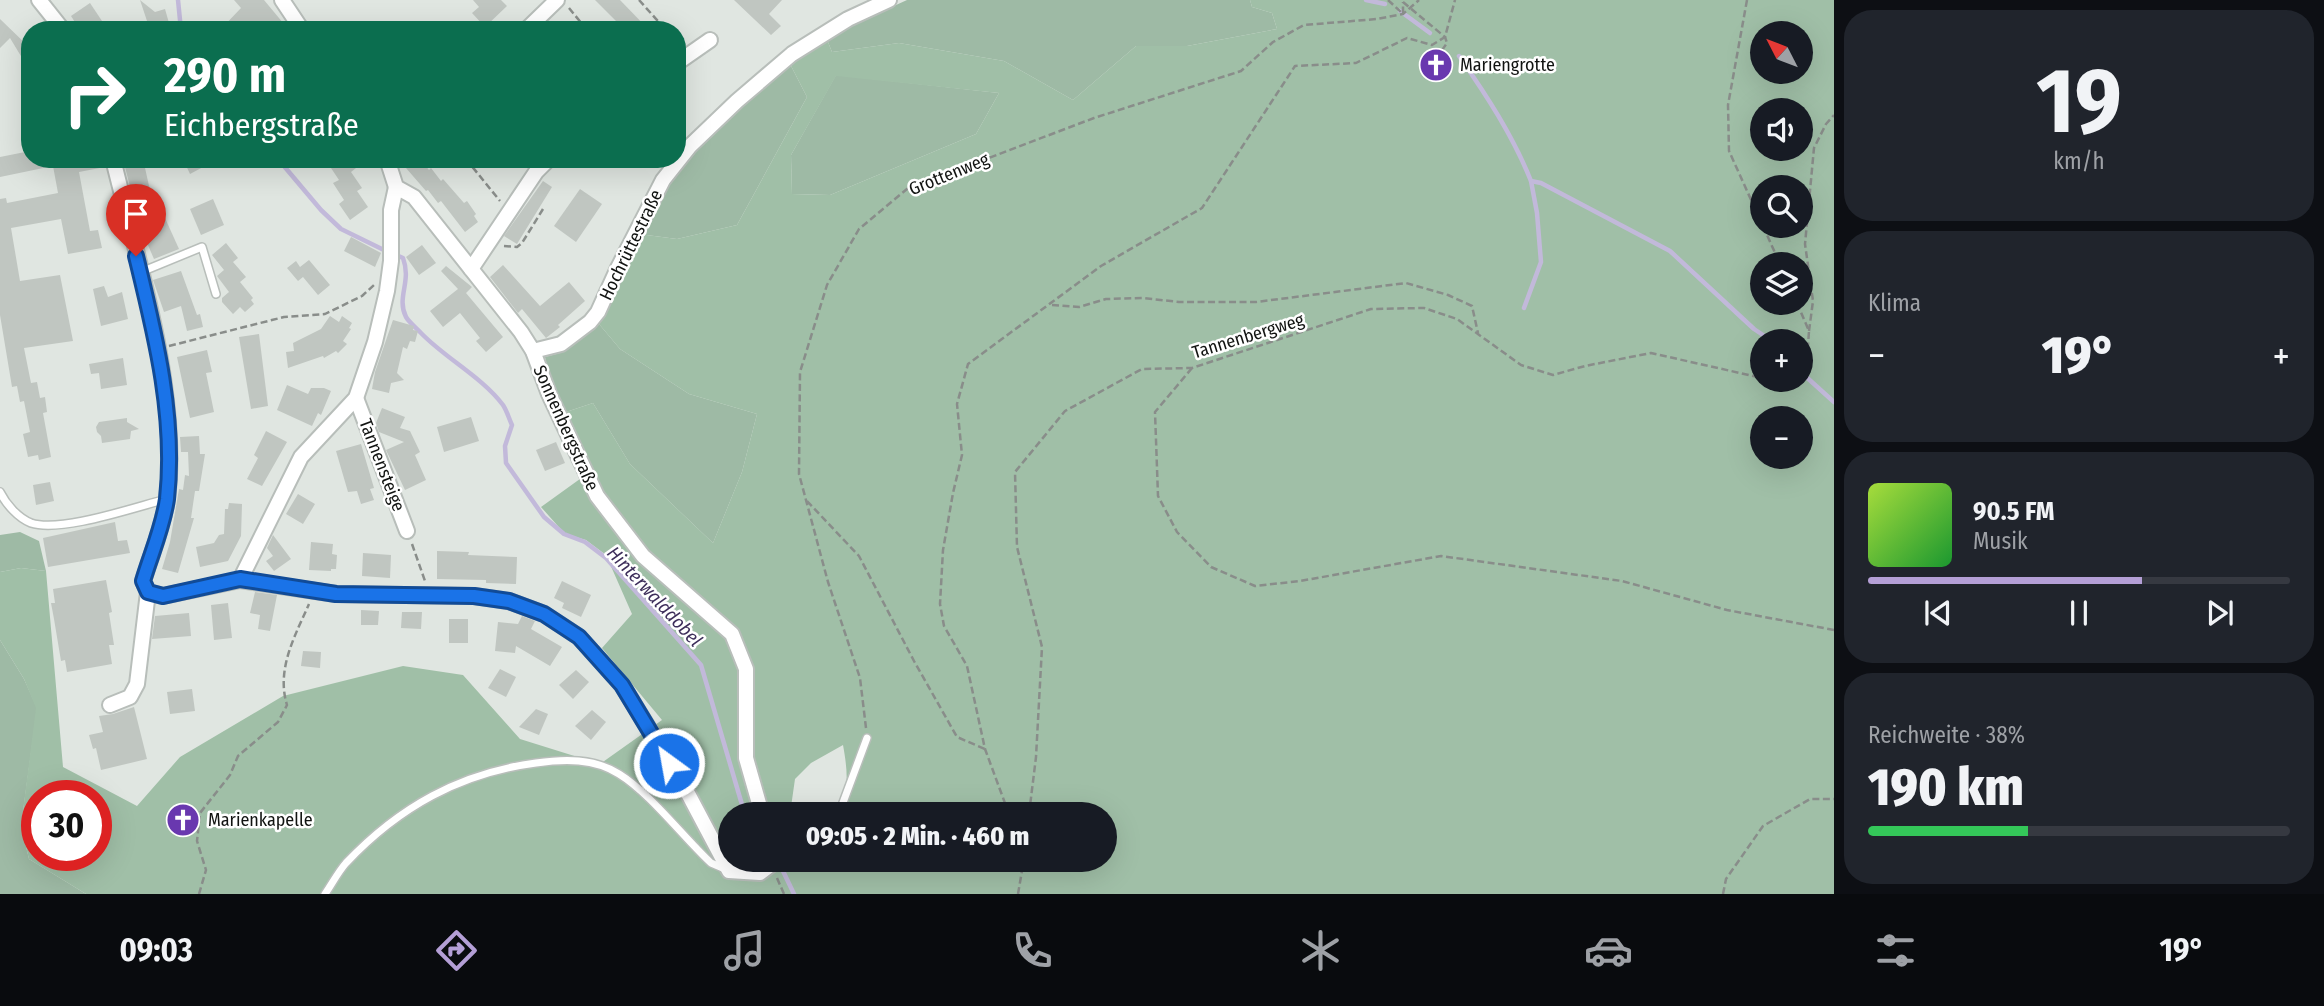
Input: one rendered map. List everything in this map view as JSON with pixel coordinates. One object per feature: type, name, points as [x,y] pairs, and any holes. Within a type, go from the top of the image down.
[{"type":"street","points":[[38,0],[56,21]]},
{"type":"street","points":[[282,0],[296,21]]},
{"type":"street","points":[[535,21],[557,0]]},
{"type":"street","name":"Hochrüttestraße","points":[[686,151],[792,54],[848,19],[889,0]]},
{"type":"street","points":[[686,57],[710,40]]},
{"type":"street","points":[[110,705],[130,697],[137,684],[148,592],[143,581],[167,499],[168,431],[157,349],[115,168]]},
{"type":"street","points":[[240,579],[302,457],[356,398],[375,342],[389,279],[391,210],[396,187],[390,168]]},
{"type":"street","points":[[471,269],[540,168]]},
{"type":"street","name":"Hochrüttestraße","points":[[533,351],[561,344],[590,323],[598,312],[663,180],[673,168]]},
{"type":"street","name":"Sonnenbergstraße","points":[[396,187],[414,197],[521,332],[533,351],[548,394],[597,496],[643,556],[732,634],[746,669],[746,758],[759,802]]},
{"type":"street","name":"Tannensteige","points":[[356,398],[407,531]]},
{"type":"street","points":[[148,592],[163,596],[240,579],[315,592],[430,597],[474,596],[509,601],[544,614],[579,637],[622,685],[684,786],[718,850]]},
{"type":"lane","points":[[140,272],[202,247],[216,294]]},
{"type":"lane","points":[[0,492],[13,511],[31,523],[54,525],[167,499]]},
{"type":"lane","points":[[843,802],[867,738]]},
{"type":"lane","points":[[325,894],[345,865],[398,815],[432,795],[467,779],[506,767],[560,760],[590,762],[619,773],[711,863],[718,866]]},
{"type":"path","points":[[562,0],[580,21]]},
{"type":"path","points":[[639,0],[658,21]]},
{"type":"path","points":[[1388,0],[1403,14]]},
{"type":"path","points":[[1403,14],[1419,0]]},
{"type":"path","points":[[1005,802],[985,749],[967,666],[944,626],[940,604],[943,550],[962,455],[957,404],[968,364],[1101,266],[1202,208],[1295,66],[1356,62],[1407,38],[1432,45],[1445,37],[1455,0]]},
{"type":"path","points":[[1747,0],[1728,105],[1729,151],[1750,197]]},
{"type":"path","points":[[1403,14],[1404,2],[1445,37],[1447,43],[1438,56]]},
{"type":"path","name":"Grottenweg","points":[[867,738],[860,678],[828,582],[799,474],[800,372],[827,285],[859,229],[906,189],[1094,118],[1241,71],[1273,42],[1304,25],[1403,14]]},
{"type":"path","points":[[1809,329],[1813,301],[1805,244],[1814,148],[1826,124],[1834,115]]},
{"type":"path","points":[[473,168],[509,212]]},
{"type":"path","points":[[513,247],[522,243],[543,209]]},
{"type":"path","points":[[157,349],[284,317],[325,314],[362,296],[383,277],[389,279]]},
{"type":"path","points":[[1050,305],[1079,307],[1106,299],[1142,298],[1179,302],[1256,302],[1406,283],[1448,295],[1472,306],[1478,333]]},
{"type":"path","name":"Tannenbergweg","points":[[1030,802],[1036,757],[1042,647],[1017,547],[1015,472],[1065,411],[1142,369],[1192,368],[1371,309],[1424,308],[1457,319],[1521,365],[1553,376],[1585,366],[1651,353],[1750,374]]},
{"type":"path","points":[[1192,368],[1155,412],[1158,496],[1177,532],[1211,567],[1255,586],[1300,582],[1441,556],[1622,581],[1727,610],[1834,629]]},
{"type":"path","points":[[806,500],[859,556],[957,737],[985,749]]},
{"type":"path","points":[[407,531],[429,592]]},
{"type":"path","points":[[199,894],[206,870],[197,841],[200,813],[230,775],[238,756],[278,722],[287,705],[284,695],[284,665],[315,592]]},
{"type":"path","points":[[1723,894],[1726,878],[1763,826],[1810,799],[1834,799]]},
{"type":"path","points":[[776,872],[784,894]]},
{"type":"path","points":[[1018,894],[1023,872]]},
{"type":"green space","points":[[907,0],[1250,0],[1252,7],[1272,13],[1277,29],[1187,46],[1136,46],[1073,100],[1004,61],[899,43],[832,52],[826,37]]},
{"type":"green space","points":[[1250,0],[1834,0],[1834,894],[86,894],[49,871],[112,871],[112,793],[137,806],[180,757],[283,696],[403,666],[463,675],[520,739],[600,764],[662,720],[602,648],[632,614],[606,555],[586,540],[565,534],[541,507],[591,471],[563,413],[593,403],[630,464],[713,543],[742,472],[757,414],[689,394],[620,349],[599,324],[639,234],[677,239],[737,225],[807,97],[789,62],[826,37],[832,52],[899,43],[1004,61],[1073,100],[1136,46],[1187,46],[1277,29],[1272,13],[1252,7]],"holes":[[[836,76],[999,93],[976,134],[830,195],[792,194],[791,155]]]},
{"type":"green space","points":[[789,62],[807,97],[737,225],[677,239],[639,234],[666,186],[679,168],[686,168],[689,155]]},
{"type":"green space","points":[[836,75],[999,93],[976,134],[830,195],[792,194],[791,155]]},
{"type":"green space","points":[[599,324],[620,349],[689,394],[757,414],[742,472],[713,543],[630,464],[593,403],[563,413],[552,391],[545,357],[560,353]]},
{"type":"green space","points":[[20,532],[39,541],[46,571],[21,568],[0,572],[0,535]]},
{"type":"green space","points":[[21,568],[46,571],[63,767],[88,780],[27,780],[36,708],[24,679],[0,640],[0,572]]},
{"type":"green space","points":[[0,640],[24,679],[37,708],[27,780],[21,780],[21,871],[49,871],[86,894],[0,894]]},
{"type":"building","points":[[140,0],[155,12],[165,9],[168,21],[147,21]]},
{"type":"building","points":[[234,0],[264,0],[282,21],[229,21],[241,8]]},
{"type":"building","points":[[473,0],[501,0],[507,6],[491,21],[479,21],[472,13],[479,7]]},
{"type":"building","points":[[595,0],[620,0],[640,21],[616,21]]},
{"type":"building","points":[[734,0],[782,0],[769,14],[781,26],[771,35]]},
{"type":"building","points":[[90,3],[102,21],[74,21],[71,16]]},
{"type":"building","points":[[0,19],[21,39],[21,56],[10,38],[0,48]]},
{"type":"building","points":[[21,153],[21,168],[43,168],[0,177],[0,157]]},
{"type":"building","points":[[53,168],[100,168],[79,172],[90,231],[98,230],[102,248],[68,254],[61,219],[11,228],[20,281],[60,275],[73,341],[24,348],[31,383],[37,382],[40,398],[45,397],[47,412],[43,413],[51,457],[39,460],[38,455],[28,457],[23,434],[30,432],[24,401],[20,402],[17,386],[12,387],[0,315],[0,199],[6,198],[7,203],[58,193]]},
{"type":"building","points":[[125,168],[145,168],[154,208],[136,211]]},
{"type":"building","points":[[187,168],[201,168],[190,174]]},
{"type":"building","points":[[331,168],[356,168],[351,172],[362,188],[357,191],[368,207],[350,220],[339,204],[344,200],[333,183],[339,180]]},
{"type":"building","points":[[406,168],[431,168],[464,203],[467,201],[478,222],[465,232],[441,201],[438,203],[428,190],[426,191]]},
{"type":"building","points":[[543,181],[552,187],[517,244],[504,236]]},
{"type":"building","points":[[580,189],[602,204],[576,242],[554,226]]},
{"type":"building","points":[[213,199],[224,225],[201,235],[190,209]]},
{"type":"building","points":[[165,218],[179,249],[154,259],[141,229]]},
{"type":"building","points":[[351,237],[381,253],[375,267],[344,251]]},
{"type":"building","points":[[226,243],[238,258],[233,262],[246,277],[240,282],[253,298],[251,300],[254,304],[245,312],[240,307],[233,314],[222,302],[222,298],[229,292],[217,276],[224,270],[212,255]]},
{"type":"building","points":[[422,245],[436,263],[419,275],[406,257]]},
{"type":"building","points":[[309,260],[330,285],[318,295],[303,277],[298,281],[287,268],[296,261],[300,267]]},
{"type":"building","points":[[503,265],[540,306],[569,282],[585,301],[546,338],[522,309],[518,313],[490,277]]},
{"type":"building","points":[[446,266],[472,287],[466,293],[503,337],[486,352],[476,341],[480,338],[460,313],[443,327],[430,311],[458,289],[441,271]]},
{"type":"building","points":[[181,271],[203,327],[187,331],[181,306],[164,312],[153,280]]},
{"type":"building","points":[[104,286],[108,297],[122,292],[128,319],[101,326],[93,289]]},
{"type":"building","points":[[330,316],[339,322],[342,316],[352,323],[343,341],[347,344],[338,353],[336,351],[324,358],[323,356],[288,368],[286,352],[294,351],[293,343],[321,329]]},
{"type":"building","points":[[393,320],[414,326],[413,330],[418,331],[415,342],[410,341],[407,349],[403,347],[397,373],[404,380],[391,383],[389,393],[372,389]]},
{"type":"building","points":[[259,334],[268,406],[251,409],[239,337]]},
{"type":"building","points":[[207,350],[212,372],[206,373],[214,412],[190,418],[177,357]]},
{"type":"building","points":[[123,358],[127,385],[101,389],[99,373],[91,374],[89,364]]},
{"type":"building","points":[[287,385],[308,394],[311,388],[331,391],[321,415],[318,413],[312,426],[277,410]]},
{"type":"building","points":[[382,408],[405,417],[400,428],[410,431],[420,452],[415,455],[426,480],[405,490],[386,450],[404,442],[379,432],[376,423]]},
{"type":"building","points":[[471,417],[479,441],[444,452],[437,427]]},
{"type":"building","points":[[127,418],[127,422],[139,429],[131,431],[130,439],[102,443],[96,427],[99,422]]},
{"type":"building","points":[[266,431],[287,442],[262,486],[247,479],[258,458],[254,455]]},
{"type":"building","points":[[199,436],[200,454],[205,454],[199,491],[195,491],[191,518],[194,518],[178,573],[162,569],[170,542],[179,489],[183,490],[185,475],[189,476],[188,452],[181,452],[180,437]]},
{"type":"building","points":[[556,442],[565,463],[545,471],[536,450]]},
{"type":"building","points":[[361,444],[374,488],[370,489],[374,500],[361,504],[357,491],[348,492],[336,451]]},
{"type":"building","points":[[50,482],[54,501],[36,505],[33,485]]},
{"type":"building","points":[[298,494],[315,504],[303,524],[286,514]]},
{"type":"building","points":[[229,503],[242,504],[241,536],[228,561],[200,567],[196,547],[214,543],[219,535],[224,534],[225,509],[228,509]]},
{"type":"building","points":[[115,522],[118,541],[127,540],[130,553],[48,567],[43,538]]},
{"type":"building","points":[[273,535],[291,559],[274,571],[266,561],[273,556],[267,548]]},
{"type":"building","points":[[311,542],[333,544],[332,554],[337,555],[336,569],[309,570]]},
{"type":"building","points":[[437,551],[517,557],[516,584],[437,579]]},
{"type":"building","points":[[363,553],[391,555],[390,578],[362,576]]},
{"type":"building","points":[[106,580],[112,612],[109,613],[114,645],[109,645],[112,664],[67,672],[65,660],[61,661],[51,603],[55,603],[53,589]]},
{"type":"building","points":[[562,581],[591,595],[581,617],[562,608],[564,603],[554,598]]},
{"type":"building","points":[[255,592],[277,595],[270,631],[258,629],[260,615],[250,613]]},
{"type":"building","points":[[228,603],[232,638],[214,640],[211,605]]},
{"type":"building","points":[[361,610],[379,611],[378,625],[361,625]]},
{"type":"building","points":[[402,612],[422,612],[421,629],[401,628]]},
{"type":"building","points":[[189,613],[191,636],[152,639],[155,616]]},
{"type":"building","points":[[522,616],[535,621],[531,629],[562,647],[550,666],[516,646],[515,653],[495,651],[498,622],[518,624]]},
{"type":"building","points":[[449,619],[468,619],[468,643],[449,643]]},
{"type":"building","points":[[303,651],[321,652],[320,668],[301,666]]},
{"type":"building","points":[[500,669],[516,677],[506,697],[488,688]]},
{"type":"building","points":[[576,670],[589,682],[573,699],[559,685]]},
{"type":"building","points":[[192,689],[195,711],[170,714],[167,692]]},
{"type":"building","points":[[134,707],[147,759],[101,770],[96,748],[93,749],[89,735],[103,732],[99,716]]},
{"type":"building","points":[[536,709],[548,714],[539,735],[519,727]]},
{"type":"building","points":[[592,710],[606,722],[591,740],[575,726]]},
{"type":"waterway","name":"Hinterwalddobel","points":[[178,0],[180,21]]},
{"type":"waterway","points":[[1366,0],[1385,4]]},
{"type":"waterway","points":[[1400,11],[1430,33]]},
{"type":"waterway","points":[[1459,56],[1499,117],[1531,181],[1541,183],[1670,251],[1754,329]]},
{"type":"waterway","name":"Hinterwalddobel","points":[[286,168],[341,229],[386,251]]},
{"type":"waterway","points":[[1524,308],[1541,262],[1531,181]]},
{"type":"waterway","name":"Hinterwalddobel","points":[[394,254],[403,258],[405,267],[403,310],[406,317],[431,342],[485,385],[503,405],[512,425],[505,446],[506,463],[544,517],[564,534],[585,542],[606,558],[701,665],[741,802]]},
{"type":"waterway","points":[[1813,383],[1834,402]]},
{"type":"waterway","name":"Hinterwalddobel","points":[[783,872],[794,894]]},
{"type":"place","name":"Mariengrotte","points":[[1436,65]]},
{"type":"place","name":"Marienkapelle","points":[[183,820]]},
{"type":"route","points":[[136,256],[164,389],[168,431],[167,499],[143,581],[148,592],[163,596],[240,579],[336,594],[474,596],[509,601],[544,614],[579,637],[622,685],[669,763]]}]
